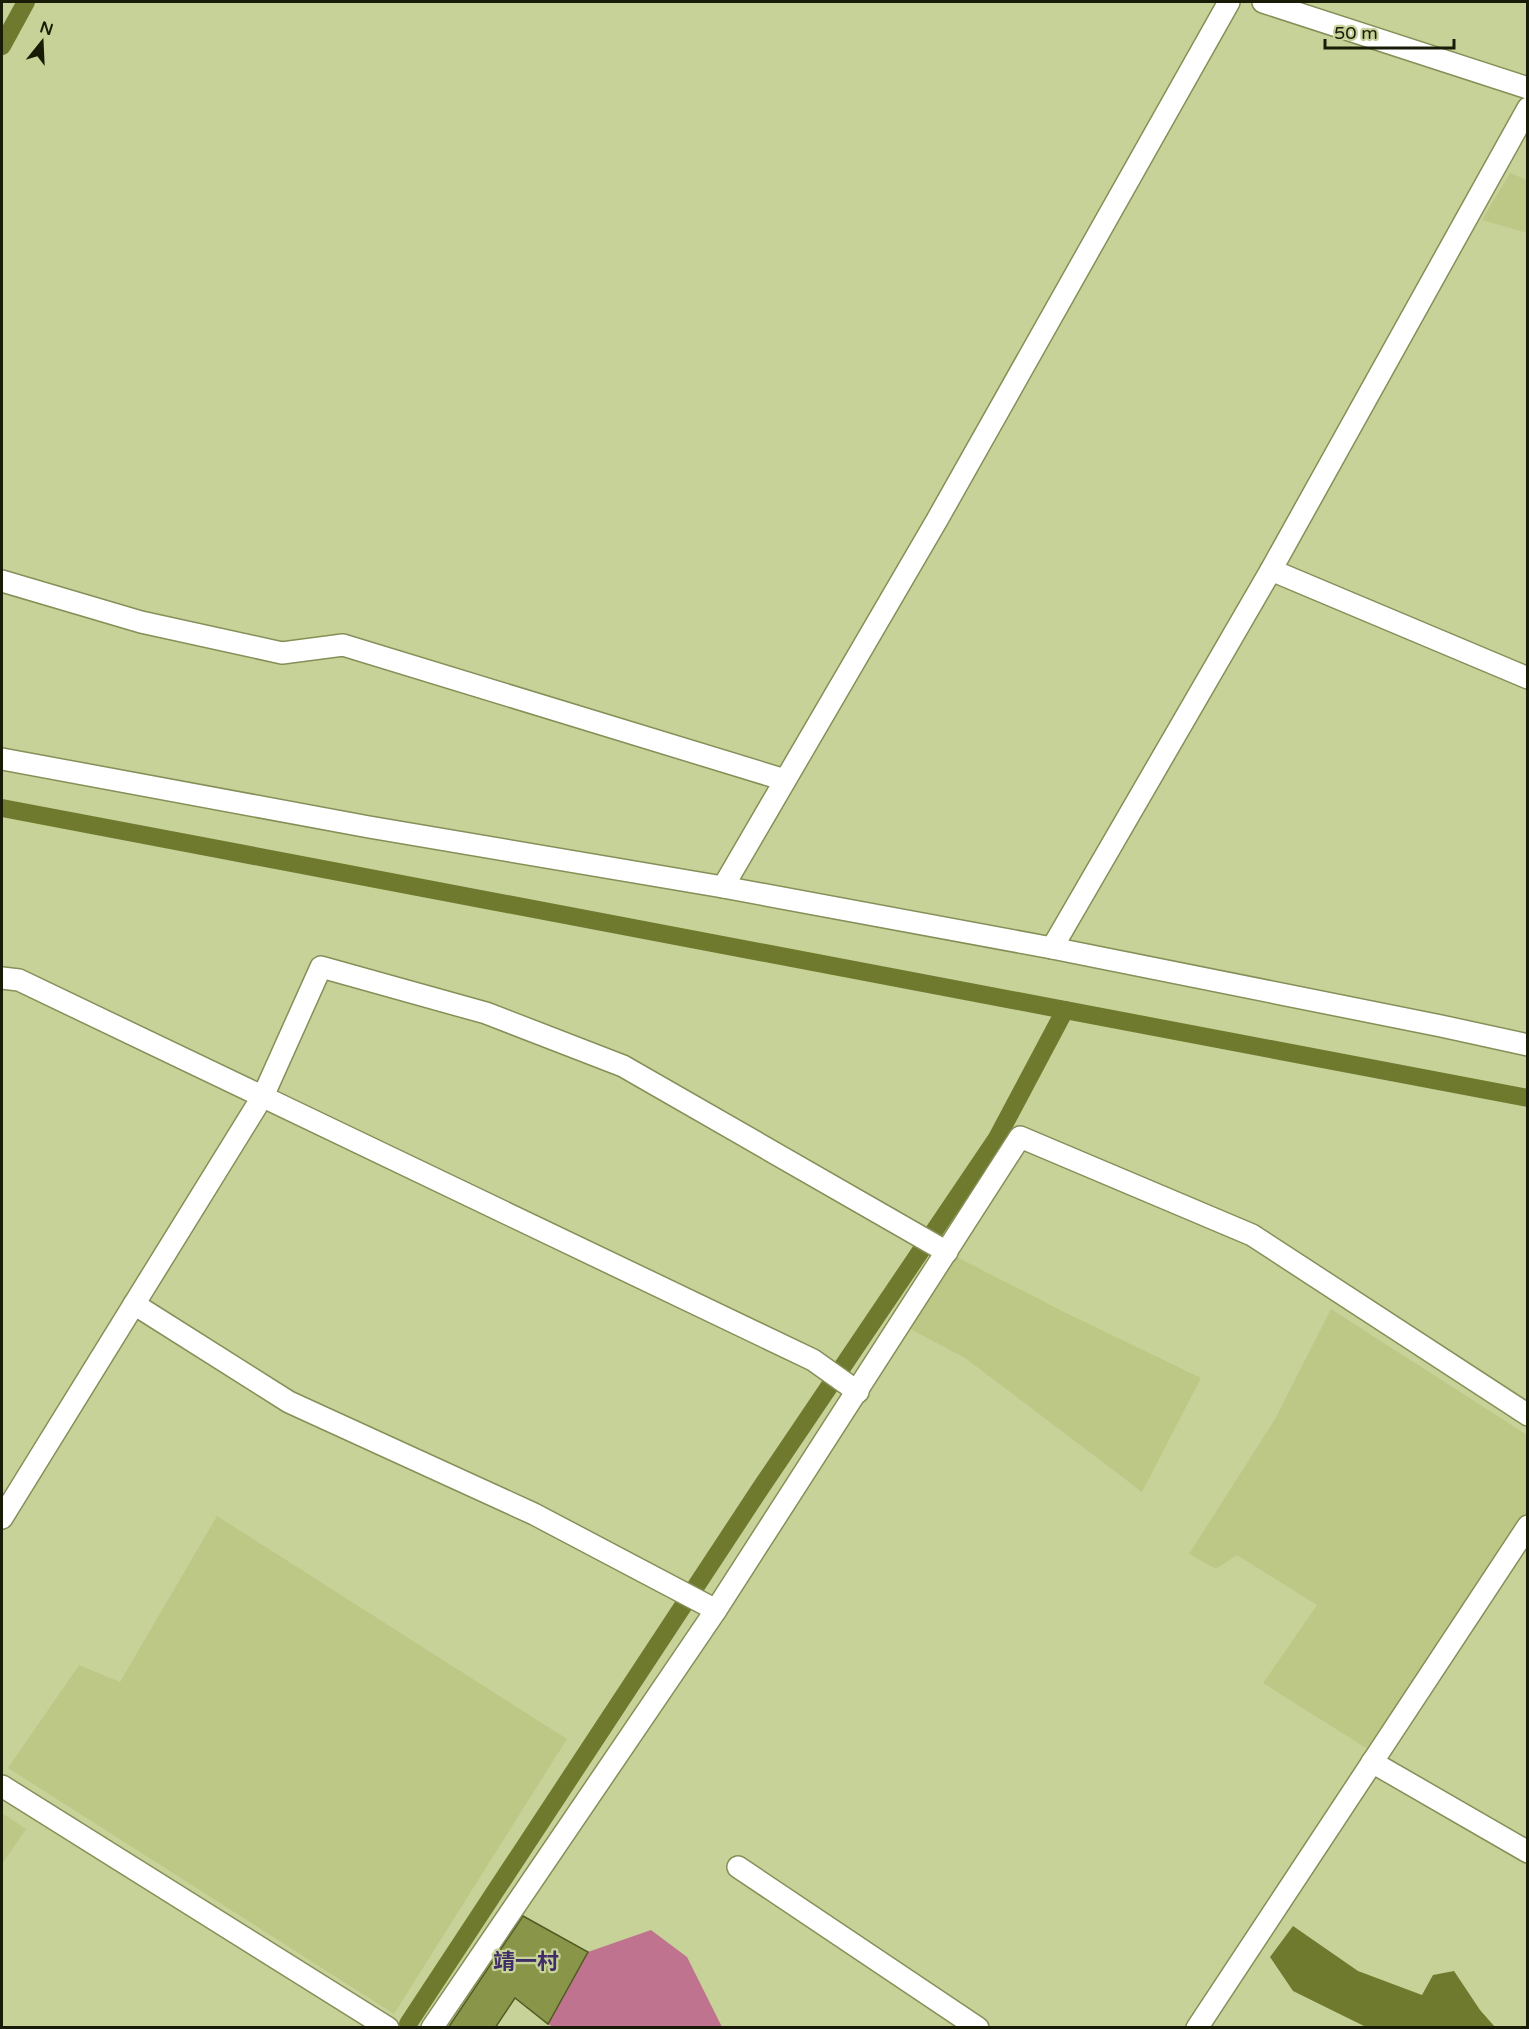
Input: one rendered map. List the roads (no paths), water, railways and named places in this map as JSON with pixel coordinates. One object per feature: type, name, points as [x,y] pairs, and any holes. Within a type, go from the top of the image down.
[{"type":"street","points":[[723,887],[937,520],[1229,2]]},
{"type":"street","points":[[1263,2],[1527,88]]},
{"type":"street","points":[[1052,948],[1271,570],[1527,108]]},
{"type":"street","points":[[1271,570],[1527,678]]},
{"type":"street","points":[[2,581],[141,622],[282,653],[343,645],[785,780]]},
{"type":"street","points":[[2,759],[1052,948],[1527,1045]]},
{"type":"street","points":[[2,1518],[261,1098],[321,967],[486,1013],[623,1066],[947,1252]]},
{"type":"street","points":[[2,978],[19,980],[261,1098],[813,1360],[858,1392]]},
{"type":"street","points":[[432,2028],[715,1610],[858,1392],[1020,1137],[1252,1234],[1527,1416]]},
{"type":"street","points":[[134,1304],[289,1402],[534,1514],[715,1610]]},
{"type":"street","points":[[1197,2028],[1527,1526]]},
{"type":"street","points":[[1372,1762],[1527,1852]]},
{"type":"street","points":[[2,1786],[388,2028]]},
{"type":"street","points":[[738,1867],[978,2028]]},
{"type":"waterway","points":[[2,46],[26,2]]},
{"type":"waterway","points":[[2,808],[1528,1098]]},
{"type":"waterway","points":[[408,2024],[760,1489],[997,1138],[1065,1010]]},
{"type":"district","name":"靖一村","points":[[526,1962]]}]
